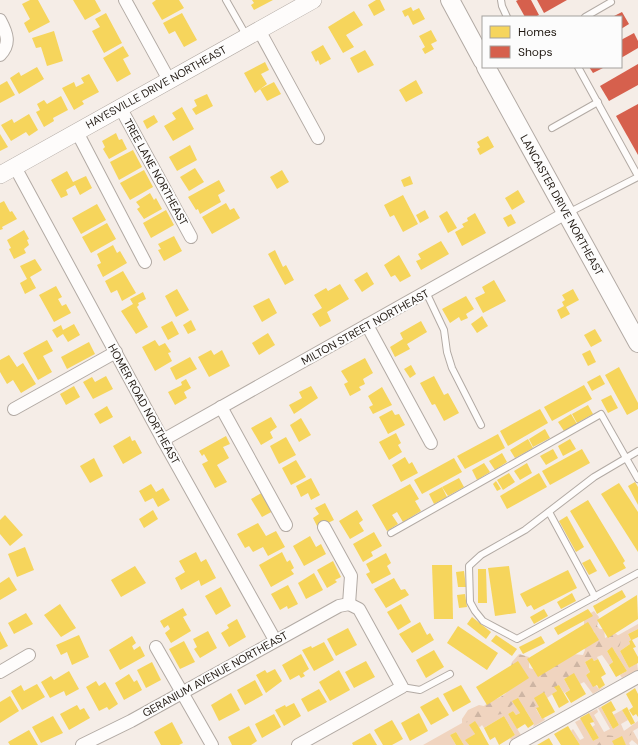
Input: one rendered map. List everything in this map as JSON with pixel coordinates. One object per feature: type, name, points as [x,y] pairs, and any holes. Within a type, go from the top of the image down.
[{"type":"main road","name":"LANCASTER DRIVE NORTHEAST","points":[[450,0],[482,54]]},
{"type":"main road","name":"LANCASTER DRIVE NORTHEAST","points":[[490,68],[566,213],[638,343]]},
{"type":"street","points":[[125,0],[169,80]]},
{"type":"street","name":"HAYESVILLE DRIVE NORTHEAST","points":[[7,171],[313,0]]},
{"type":"street","points":[[0,20],[8,42],[5,50],[0,55]]},
{"type":"street","points":[[253,33],[318,138]]},
{"type":"street","name":"TREE LANE NORTHEAST","points":[[120,107],[191,237]]},
{"type":"street","points":[[77,132],[145,262]]},
{"type":"street","name":"HOMER ROAD NORTHEAST","points":[[7,171],[116,352],[163,440],[275,640]]},
{"type":"street","name":"MILTON STREET NORTHEAST","points":[[163,440],[566,213]]},
{"type":"street","points":[[367,325],[431,443]]},
{"type":"street","points":[[14,409],[116,352]]},
{"type":"street","points":[[221,407],[286,525]]},
{"type":"street","points":[[298,745],[402,687],[359,609],[349,604],[351,576],[324,527]]},
{"type":"street","name":"GERANIUM AVENUE NORTHEAST","points":[[82,745],[131,721],[275,640],[339,606],[349,604]]},
{"type":"street","points":[[156,647],[212,745]]},
{"type":"street","points":[[0,672],[29,655]]},
{"type":"street","points":[[516,745],[638,677]]},
{"type":"lane","points":[[226,0],[253,33]]},
{"type":"lane","points":[[501,0],[502,6],[507,16]]},
{"type":"lane","points":[[587,16],[611,2]]},
{"type":"lane","points":[[566,213],[638,176],[579,68]]},
{"type":"lane","points":[[552,128],[598,102]]},
{"type":"lane","points":[[426,292],[444,330],[447,352],[452,368],[481,425]]},
{"type":"lane","points":[[391,533],[601,414],[638,479]]},
{"type":"lane","points":[[638,451],[594,477],[525,530],[481,555],[469,566],[470,602],[483,621],[517,640],[638,573]]},
{"type":"lane","points":[[549,512],[595,597]]},
{"type":"lane","points":[[402,687],[420,690],[450,674]]},
{"type":"green space","points":[[594,611],[599,617],[597,626],[600,629],[604,629],[605,638],[615,633],[621,638],[620,645],[616,650],[611,650],[609,648],[604,654],[599,654],[593,660],[583,658],[582,668],[575,676],[564,677],[558,674],[556,677],[561,682],[553,690],[550,687],[536,702],[538,704],[531,709],[521,709],[514,703],[502,714],[495,715],[494,719],[490,721],[486,720],[480,727],[475,724],[474,721],[462,723],[462,719],[468,710],[479,705],[484,706],[506,693],[512,662],[519,654],[529,657],[529,668],[535,670],[542,670],[552,667],[573,654],[583,655],[585,650],[583,645],[596,638],[594,631],[584,626],[584,617]]},
{"type":"green space","points":[[638,624],[638,629],[628,634],[631,640],[629,641],[630,644],[620,651],[629,668],[637,663],[638,670],[622,678],[620,675],[627,671],[612,647],[607,651],[613,662],[609,665],[602,655],[597,657],[598,659],[594,661],[592,658],[585,662],[590,672],[586,675],[599,689],[606,686],[593,694],[584,682],[580,684],[574,673],[564,679],[570,690],[564,693],[559,685],[554,687],[557,691],[547,698],[544,692],[539,707],[536,709],[542,719],[544,718],[545,720],[533,727],[534,724],[518,698],[513,701],[520,713],[516,715],[513,711],[508,714],[521,735],[511,740],[510,738],[515,735],[504,716],[484,728],[482,725],[479,727],[475,721],[470,725],[475,734],[466,740],[469,745],[464,745],[456,732],[450,735],[456,745],[423,745]]},
{"type":"green space","points":[[601,707],[613,729],[619,725],[613,715],[622,710],[628,720],[621,724],[624,731],[638,721],[638,728],[633,731],[638,740],[638,745],[632,740],[629,743],[630,745],[626,745],[621,736],[614,745],[580,745],[571,731],[573,729],[580,740],[584,738],[575,722],[581,719],[593,741],[599,738],[592,727],[595,725],[589,713],[597,709],[598,712],[594,715],[604,732],[610,729],[598,708]]},
{"type":"green space","points":[[632,727],[631,735],[614,740],[610,745],[597,745],[606,735],[614,736]]},
{"type":"building: Homes","points":[[30,0],[38,0],[50,22],[29,33],[24,23],[30,19],[22,4]]},
{"type":"building: Homes","points":[[73,0],[95,0],[101,11],[85,20]]},
{"type":"building: Homes","points":[[156,0],[179,0],[184,8],[162,20],[152,3]]},
{"type":"building: Homes","points":[[252,0],[273,0],[254,10],[251,5],[254,3]]},
{"type":"building: Homes","points":[[376,0],[380,0],[385,10],[374,16],[368,5]]},
{"type":"building: Homes","points":[[411,7],[413,11],[419,8],[425,19],[413,25],[408,15],[405,17],[402,11]]},
{"type":"building: Homes","points":[[354,11],[363,25],[346,35],[354,47],[343,53],[328,27]]},
{"type":"building: Homes","points":[[106,13],[122,43],[104,53],[92,31],[100,27],[95,19]]},
{"type":"building: Homes","points":[[182,13],[197,40],[184,47],[175,31],[169,34],[163,23]]},
{"type":"building: Homes","points":[[431,30],[437,41],[431,44],[434,49],[425,54],[422,49],[425,47],[419,36]]},
{"type":"building: Homes","points":[[54,31],[63,61],[47,66],[41,47],[36,48],[32,38]]},
{"type":"building: Homes","points":[[323,45],[331,59],[320,65],[318,60],[316,62],[311,52]]},
{"type":"building: Homes","points":[[123,46],[129,56],[123,59],[131,74],[117,82],[103,58]]},
{"type":"building: Homes","points":[[365,50],[374,65],[358,73],[350,58]]},
{"type":"building: Homes","points":[[265,62],[269,70],[261,74],[267,84],[255,93],[244,73]]},
{"type":"building: Homes","points":[[37,67],[44,79],[19,94],[10,78],[19,72],[21,76]]},
{"type":"building: Homes","points":[[89,74],[99,92],[82,101],[84,104],[74,110],[62,88],[74,82],[76,87],[84,83],[81,78]]},
{"type":"building: Homes","points":[[416,80],[423,93],[406,102],[399,90]]},
{"type":"building: Homes","points":[[7,81],[15,95],[0,103],[0,85]]},
{"type":"building: Homes","points":[[274,82],[281,94],[267,101],[260,89]]},
{"type":"building: Homes","points":[[207,94],[213,106],[196,115],[192,109],[197,106],[194,100]]},
{"type":"building: Homes","points":[[61,96],[68,110],[53,118],[54,121],[44,127],[36,112],[40,110],[37,104],[44,100],[47,104]]},
{"type":"building: Homes","points":[[182,107],[194,129],[173,141],[164,126],[176,119],[172,113]]},
{"type":"building: Homes","points":[[29,114],[38,130],[29,136],[26,132],[11,141],[1,125],[12,119],[14,123]]},
{"type":"building: Homes","points":[[154,115],[158,122],[147,129],[143,121]]},
{"type":"building: Homes","points":[[116,133],[119,140],[122,139],[127,149],[109,159],[103,149],[105,147],[102,141]]},
{"type":"building: Homes","points":[[0,134],[8,147],[0,151]]},
{"type":"building: Homes","points":[[488,136],[494,147],[480,155],[477,149],[480,147],[477,142]]},
{"type":"building: Homes","points":[[190,145],[197,160],[177,171],[169,157]]},
{"type":"building: Homes","points":[[133,150],[142,167],[119,180],[110,162]]},
{"type":"building: Homes","points":[[195,168],[204,182],[189,191],[180,177]]},
{"type":"building: Homes","points":[[144,170],[153,187],[130,200],[120,183]]},
{"type":"building: Homes","points":[[282,170],[289,182],[277,189],[270,177]]},
{"type":"building: Homes","points":[[67,171],[73,182],[86,176],[92,188],[80,195],[75,185],[66,190],[68,195],[61,198],[51,180]]},
{"type":"building: Homes","points":[[410,176],[413,184],[404,187],[401,180]]},
{"type":"building: Homes","points":[[219,180],[225,191],[218,195],[221,202],[200,214],[198,209],[196,210],[188,197]]},
{"type":"building: Homes","points":[[518,190],[525,202],[512,210],[505,198]]},
{"type":"building: Homes","points":[[150,193],[154,200],[156,198],[162,209],[144,219],[137,209],[140,207],[136,202]]},
{"type":"building: Homes","points":[[403,195],[418,224],[403,232],[394,215],[390,217],[384,205]]},
{"type":"building: Homes","points":[[4,201],[10,212],[12,211],[17,219],[2,227],[3,229],[0,230],[0,203]]},
{"type":"building: Homes","points":[[226,203],[230,210],[234,208],[240,218],[212,234],[202,217]]},
{"type":"building: Homes","points":[[97,204],[106,220],[81,234],[72,218]]},
{"type":"building: Homes","points":[[166,210],[174,225],[151,238],[143,223]]},
{"type":"building: Homes","points":[[425,210],[429,218],[420,223],[416,215]]},
{"type":"building: Homes","points":[[447,211],[457,228],[448,233],[439,216]]},
{"type":"building: Homes","points":[[475,213],[486,233],[462,246],[455,232],[464,227],[462,224],[468,221],[467,218]]},
{"type":"building: Homes","points":[[511,214],[516,223],[508,227],[503,218]]},
{"type":"building: Homes","points":[[107,223],[116,239],[91,253],[82,237]]},
{"type":"building: Homes","points":[[24,230],[29,239],[27,240],[29,245],[24,249],[26,253],[14,259],[9,249],[11,248],[7,240]]},
{"type":"building: Homes","points":[[174,236],[182,251],[164,261],[158,250],[161,249],[158,244]]},
{"type":"building: Homes","points":[[441,241],[449,254],[421,270],[416,261],[421,259],[418,254]]},
{"type":"building: Homes","points":[[113,245],[117,253],[120,251],[127,263],[103,277],[97,265],[101,263],[97,254]]},
{"type":"building: Homes","points":[[275,250],[283,267],[286,265],[294,280],[285,285],[268,254]]},
{"type":"building: Homes","points":[[399,255],[411,276],[400,282],[395,275],[391,277],[384,265]]},
{"type":"building: Homes","points":[[35,259],[42,270],[30,277],[36,288],[25,294],[20,283],[27,279],[20,266]]},
{"type":"building: Homes","points":[[123,271],[136,293],[122,301],[117,290],[111,293],[105,281]]},
{"type":"building: Homes","points":[[367,272],[374,284],[362,292],[354,280]]},
{"type":"building: Homes","points":[[494,280],[506,301],[483,313],[475,298],[485,293],[482,287]]},
{"type":"building: Homes","points":[[340,284],[349,299],[327,312],[331,321],[320,327],[312,314],[322,308],[314,295],[326,288],[328,291]]},
{"type":"building: Homes","points":[[56,286],[62,297],[58,299],[62,306],[66,304],[71,313],[54,322],[39,295]]},
{"type":"building: Homes","points":[[177,289],[189,310],[176,317],[165,296]]},
{"type":"building: Homes","points":[[573,289],[579,300],[566,307],[570,314],[561,319],[557,310],[564,306],[562,302],[565,300],[562,295]]},
{"type":"building: Homes","points":[[143,292],[146,299],[138,303],[139,305],[137,307],[148,327],[136,334],[121,311],[133,304],[130,299]]},
{"type":"building: Homes","points":[[466,296],[474,309],[466,314],[468,318],[461,321],[459,317],[450,323],[442,309]]},
{"type":"building: Homes","points":[[269,298],[277,313],[262,322],[253,306]]},
{"type":"building: Homes","points":[[482,316],[488,326],[477,333],[471,324]]},
{"type":"building: Homes","points":[[191,320],[196,330],[188,334],[183,325]]},
{"type":"building: Homes","points":[[172,321],[179,334],[168,340],[161,327]]},
{"type":"building: Homes","points":[[421,321],[427,332],[407,344],[410,349],[395,357],[390,347],[403,339],[400,333]]},
{"type":"building: Homes","points":[[74,324],[80,335],[68,342],[63,334],[57,338],[52,330],[61,325],[63,330]]},
{"type":"building: Homes","points":[[595,329],[602,341],[591,347],[584,335]]},
{"type":"building: Homes","points":[[268,333],[275,345],[259,355],[252,343]]},
{"type":"building: Homes","points":[[47,340],[53,351],[43,356],[52,372],[38,380],[23,353]]},
{"type":"building: Homes","points":[[155,340],[159,346],[165,343],[171,352],[168,353],[172,361],[155,371],[142,347]]},
{"type":"building: Homes","points":[[89,342],[95,354],[67,369],[61,357]]},
{"type":"building: Homes","points":[[211,350],[214,355],[222,350],[230,366],[209,377],[198,357]]},
{"type":"building: Homes","points":[[590,350],[596,362],[588,366],[582,354]]},
{"type":"building: Homes","points":[[9,355],[17,367],[23,363],[36,384],[21,393],[13,380],[7,384],[0,372],[0,360]]},
{"type":"building: Homes","points":[[190,357],[197,369],[176,380],[170,368]]},
{"type":"building: Homes","points":[[365,358],[373,373],[363,379],[365,384],[359,387],[361,390],[350,396],[344,384],[348,382],[341,371]]},
{"type":"building: Homes","points":[[411,365],[416,374],[410,378],[404,369]]},
{"type":"building: Homes","points":[[619,367],[638,403],[638,409],[627,415],[605,375]]},
{"type":"building: Homes","points":[[600,375],[605,384],[592,391],[587,382]]},
{"type":"building: Homes","points":[[106,376],[113,389],[93,399],[83,382],[92,377],[95,382]]},
{"type":"building: Homes","points":[[434,376],[444,395],[448,393],[459,413],[444,421],[435,404],[432,405],[420,383]]},
{"type":"building: Homes","points":[[186,379],[191,388],[184,392],[187,398],[175,405],[168,392],[182,385],[181,382]]},
{"type":"building: Homes","points":[[584,385],[592,399],[552,421],[544,407]]},
{"type":"building: Homes","points":[[74,386],[80,397],[66,405],[60,394]]},
{"type":"building: Homes","points":[[311,386],[318,398],[294,414],[289,405],[302,398],[299,392]]},
{"type":"building: Homes","points":[[382,387],[392,405],[373,414],[369,407],[373,405],[368,396]]},
{"type":"building: Homes","points":[[611,395],[618,408],[608,413],[601,400]]},
{"type":"building: Homes","points":[[588,405],[593,414],[577,423],[572,414]]},
{"type":"building: Homes","points":[[107,406],[113,417],[100,424],[94,414]]},
{"type":"building: Homes","points":[[540,409],[548,423],[508,446],[500,431]]},
{"type":"building: Homes","points":[[392,410],[395,415],[399,414],[405,425],[388,434],[379,417]]},
{"type":"building: Homes","points":[[571,414],[577,424],[564,431],[558,422]]},
{"type":"building: Homes","points":[[271,417],[277,427],[270,432],[273,438],[261,445],[251,428]]},
{"type":"building: Homes","points":[[301,418],[311,435],[299,442],[290,425]]},
{"type":"building: Homes","points":[[545,429],[550,438],[533,447],[529,439]]},
{"type":"building: Homes","points":[[396,433],[401,443],[398,445],[402,452],[389,460],[379,442]]},
{"type":"building: Homes","points":[[498,434],[505,448],[465,469],[457,456]]},
{"type":"building: Homes","points":[[130,436],[132,441],[135,440],[142,453],[123,464],[113,446]]},
{"type":"building: Homes","points":[[226,436],[230,444],[223,447],[229,458],[217,465],[227,482],[215,488],[202,464],[208,461],[204,454],[202,456],[199,451]]},
{"type":"building: Homes","points":[[286,437],[296,455],[279,464],[270,446]]},
{"type":"building: Homes","points":[[528,439],[533,448],[515,458],[510,450]]},
{"type":"building: Homes","points":[[570,439],[576,449],[563,456],[558,446]]},
{"type":"building: Homes","points":[[553,449],[558,458],[546,465],[540,456]]},
{"type":"building: Homes","points":[[582,449],[590,463],[550,485],[542,471]]},
{"type":"building: Homes","points":[[502,453],[507,462],[495,470],[489,461]]},
{"type":"building: Homes","points":[[405,457],[409,464],[412,462],[418,473],[401,482],[392,465]]},
{"type":"building: Homes","points":[[94,458],[103,476],[90,483],[80,466]]},
{"type":"building: Homes","points":[[454,458],[462,472],[422,494],[414,480]]},
{"type":"building: Homes","points":[[296,460],[306,477],[291,485],[282,468]]},
{"type":"building: Homes","points":[[484,463],[490,472],[477,480],[472,470]]},
{"type":"building: Homes","points":[[527,463],[532,473],[520,480],[514,471]]},
{"type":"building: Homes","points":[[509,473],[515,482],[503,490],[497,480]]},
{"type":"building: Homes","points":[[539,473],[547,487],[507,509],[500,496]]},
{"type":"building: Homes","points":[[311,478],[320,495],[311,500],[308,493],[301,497],[296,486]]},
{"type":"building: Homes","points":[[459,478],[464,487],[448,496],[442,487]]},
{"type":"building: Homes","points":[[496,481],[501,489],[497,491],[493,484]]},
{"type":"building: Homes","points":[[635,482],[638,487],[638,505],[628,486]]},
{"type":"building: Homes","points":[[619,483],[638,512],[638,552],[601,494]]},
{"type":"building: Homes","points":[[151,484],[156,492],[163,488],[170,500],[158,507],[153,498],[145,502],[139,491]]},
{"type":"building: Homes","points":[[410,484],[419,499],[415,501],[421,511],[403,522],[397,512],[392,515],[398,524],[387,531],[372,505]]},
{"type":"building: Homes","points":[[442,487],[447,497],[434,504],[429,494]]},
{"type":"building: Homes","points":[[265,491],[275,510],[262,517],[251,499]]},
{"type":"building: Homes","points":[[588,500],[625,561],[623,563],[626,568],[609,577],[570,511]]},
{"type":"building: Homes","points":[[325,503],[334,520],[318,528],[313,518],[319,514],[315,508]]},
{"type":"building: Homes","points":[[153,510],[158,519],[144,528],[139,519]]},
{"type":"building: Homes","points":[[357,510],[363,520],[359,523],[364,531],[350,539],[339,521]]},
{"type":"building: Homes","points":[[5,515],[23,535],[10,546],[0,534],[0,520]]},
{"type":"building: Homes","points":[[567,516],[584,547],[576,552],[559,521]]},
{"type":"building: Homes","points":[[258,523],[266,536],[276,531],[285,547],[268,556],[263,547],[253,552],[249,546],[245,548],[237,534]]},
{"type":"building: Homes","points":[[374,532],[382,546],[371,552],[373,556],[363,562],[353,544]]},
{"type":"building: Homes","points":[[310,536],[316,547],[321,544],[326,554],[304,566],[293,546]]},
{"type":"building: Homes","points":[[25,547],[34,570],[17,577],[8,554]]},
{"type":"building: Homes","points":[[196,552],[201,562],[206,559],[216,578],[201,586],[199,580],[181,590],[175,578],[185,572],[179,561]]},
{"type":"building: Homes","points":[[282,552],[287,562],[290,560],[294,568],[291,570],[294,574],[271,587],[259,565]]},
{"type":"building: Homes","points":[[386,553],[391,563],[387,566],[391,574],[372,584],[366,574],[370,572],[366,564]]},
{"type":"building: Homes","points":[[590,559],[597,571],[589,575],[582,563]]},
{"type":"building: Homes","points":[[333,561],[341,577],[335,580],[337,582],[327,588],[317,570]]},
{"type":"building: Homes","points":[[432,565],[452,565],[453,619],[434,619]]},
{"type":"building: Homes","points":[[135,566],[146,583],[121,597],[111,580]]},
{"type":"building: Homes","points":[[509,566],[516,613],[495,616],[488,568]]},
{"type":"building: Homes","points":[[478,569],[486,569],[487,603],[478,603]]},
{"type":"building: Homes","points":[[568,570],[577,588],[534,610],[531,605],[527,607],[520,594]]},
{"type":"building: Homes","points":[[464,571],[466,587],[458,587],[456,572]]},
{"type":"building: Homes","points":[[314,573],[323,590],[306,599],[298,583]]},
{"type":"building: Homes","points":[[9,577],[17,590],[0,600],[0,583]]},
{"type":"building: Homes","points":[[394,578],[401,590],[405,589],[409,595],[386,608],[374,589]]},
{"type":"building: Homes","points":[[288,585],[298,604],[288,609],[287,606],[280,610],[271,594]]},
{"type":"building: Homes","points":[[221,587],[231,606],[216,615],[205,596]]},
{"type":"building: Homes","points":[[622,590],[626,597],[597,614],[593,606]]},
{"type":"building: Homes","points":[[572,593],[576,601],[561,609],[557,602]]},
{"type":"building: Homes","points":[[465,594],[467,607],[459,608],[457,595]]},
{"type":"building: Homes","points":[[637,595],[638,619],[608,638],[597,620]]},
{"type":"building: Homes","points":[[60,604],[76,628],[61,637],[44,615]]},
{"type":"building: Homes","points":[[401,604],[411,622],[398,630],[387,612]]},
{"type":"building: Homes","points":[[183,608],[187,615],[183,617],[191,631],[171,643],[165,633],[170,629],[168,625],[164,628],[160,621]]},
{"type":"building: Homes","points":[[544,609],[548,616],[534,624],[530,617]]},
{"type":"building: Homes","points":[[588,609],[593,616],[558,635],[554,628]]},
{"type":"building: Homes","points":[[26,613],[33,624],[14,634],[8,623]]},
{"type":"building: Homes","points":[[472,617],[491,632],[486,639],[467,624]]},
{"type":"building: Homes","points":[[237,619],[246,637],[229,647],[221,633],[229,628],[227,625]]},
{"type":"building: Homes","points":[[420,622],[427,635],[430,633],[434,640],[412,653],[399,634]]},
{"type":"building: Homes","points":[[588,622],[599,640],[538,677],[527,659]]},
{"type":"building: Homes","points":[[458,626],[498,653],[487,670],[447,643]]},
{"type":"building: Homes","points":[[348,628],[357,645],[336,656],[327,639]]},
{"type":"building: Homes","points":[[638,629],[638,637],[632,640],[636,647],[633,648],[638,657],[638,663],[629,668],[620,651],[630,644],[629,641],[631,640],[628,634]]},
{"type":"building: Homes","points":[[0,631],[8,646],[0,650]]},
{"type":"building: Homes","points":[[208,631],[217,648],[200,658],[194,649],[197,647],[193,639]]},
{"type":"building: Homes","points":[[79,635],[89,657],[72,665],[67,652],[61,655],[56,645]]},
{"type":"building: Homes","points":[[496,635],[517,649],[512,656],[491,641]]},
{"type":"building: Homes","points":[[132,636],[136,643],[132,646],[134,650],[140,646],[145,656],[120,670],[109,650]]},
{"type":"building: Homes","points":[[541,636],[545,643],[523,654],[519,647]]},
{"type":"building: Homes","points":[[184,641],[195,662],[180,669],[169,649]]},
{"type":"building: Homes","points":[[324,642],[334,660],[314,671],[302,650],[311,646],[312,648]]},
{"type":"building: Homes","points":[[612,647],[627,671],[616,677],[609,665],[613,662],[607,651]]},
{"type":"building: Homes","points":[[434,650],[444,667],[426,678],[416,660]]},
{"type":"building: Homes","points":[[301,654],[309,669],[303,673],[305,676],[301,678],[299,675],[290,680],[282,665]]},
{"type":"building: Homes","points":[[592,658],[594,661],[598,659],[606,674],[601,677],[605,685],[599,689],[597,685],[593,687],[586,675],[590,672],[585,662]]},
{"type":"building: Homes","points":[[366,661],[375,677],[354,688],[345,672]]},
{"type":"building: Homes","points":[[518,661],[529,678],[487,705],[476,687]]},
{"type":"building: Homes","points":[[152,662],[161,680],[146,688],[137,670]]},
{"type":"building: Homes","points":[[275,669],[282,681],[266,693],[256,675],[265,670],[267,673]]},
{"type":"building: Homes","points":[[339,670],[350,690],[330,701],[319,682]]},
{"type":"building: Homes","points":[[69,671],[79,689],[66,696],[64,691],[50,698],[41,682],[51,676],[54,680]]},
{"type":"building: Homes","points":[[574,673],[586,694],[571,703],[565,693],[570,690],[564,679]]},
{"type":"building: Homes","points":[[129,674],[134,682],[137,680],[142,690],[124,700],[115,683]]},
{"type":"building: Homes","points":[[255,680],[263,695],[245,705],[237,690]]},
{"type":"building: Homes","points":[[96,681],[99,686],[105,682],[118,704],[109,710],[107,707],[99,711],[86,687]]},
{"type":"building: Homes","points":[[37,684],[45,697],[22,710],[11,691],[21,685],[24,691]]},
{"type":"building: Homes","points":[[461,685],[471,702],[453,712],[443,694]]},
{"type":"building: Homes","points":[[559,685],[569,702],[559,708],[552,694],[557,691],[554,687]]},
{"type":"building: Homes","points":[[635,688],[638,694],[638,717],[636,714],[633,716],[629,710],[633,707],[626,694]]},
{"type":"building: Homes","points":[[319,689],[327,702],[308,712],[301,699]]},
{"type":"building: Homes","points":[[544,692],[555,712],[542,719],[536,708],[539,707],[534,698]]},
{"type":"building: Homes","points":[[231,693],[240,710],[219,721],[211,705]]},
{"type":"building: Homes","points":[[10,696],[19,711],[0,723],[0,702]]},
{"type":"building: Homes","points":[[438,697],[449,715],[431,725],[420,707]]},
{"type":"building: Homes","points":[[518,698],[534,724],[528,728],[525,724],[517,729],[508,714],[513,711],[516,715],[520,713],[512,701]]},
{"type":"building: Homes","points":[[611,701],[616,710],[612,712],[619,725],[613,729],[601,707]]},
{"type":"building: Homes","points":[[294,703],[301,716],[284,726],[275,710],[285,705],[286,707]]},
{"type":"building: Homes","points":[[77,705],[80,710],[84,708],[90,718],[69,730],[60,714]]},
{"type":"building: Homes","points":[[627,707],[635,723],[631,725],[622,710]]},
{"type":"building: Homes","points":[[419,713],[428,731],[410,741],[401,723]]},
{"type":"building: Homes","points":[[589,713],[594,722],[590,723],[599,738],[593,741],[580,718]]},
{"type":"building: Homes","points":[[274,714],[281,727],[262,738],[255,724]]},
{"type":"building: Homes","points":[[53,716],[63,733],[41,743],[32,727]]},
{"type":"building: Homes","points":[[504,716],[515,735],[499,745],[495,737],[490,740],[484,728]]},
{"type":"building: Homes","points":[[392,720],[403,739],[392,745],[383,745],[374,730]]},
{"type":"building: Homes","points":[[475,721],[489,745],[469,745],[465,740],[475,734],[469,725]]},
{"type":"building: Homes","points":[[172,722],[183,743],[179,745],[161,745],[154,732]]},
{"type":"building: Homes","points":[[249,726],[257,741],[251,745],[232,745],[228,737]]},
{"type":"building: Homes","points":[[568,726],[580,745],[561,745],[554,734]]},
{"type":"building: Homes","points":[[29,730],[38,745],[10,745],[8,742]]},
{"type":"building: Homes","points":[[456,732],[464,745],[456,745],[450,735]]},
{"type":"building: Homes","points":[[370,733],[377,745],[353,745],[352,743]]},
{"type":"building: Homes","points":[[622,736],[626,745],[614,745],[612,741]]},
{"type":"building: Homes","points":[[549,738],[553,745],[537,745]]},
{"type":"building: Shops","points":[[531,0],[539,15],[524,16],[516,1]]},
{"type":"building: Shops","points":[[537,0],[567,0],[544,13]]},
{"type":"building: Shops","points":[[622,12],[629,24],[622,28],[622,16],[614,16]]},
{"type":"building: Shops","points":[[634,33],[638,41],[638,48],[622,57],[622,39]]},
{"type":"building: Shops","points":[[638,64],[638,85],[609,101],[600,86]]},
{"type":"building: Shops","points":[[590,68],[603,68],[593,73]]},
{"type":"building: Shops","points":[[638,104],[638,155],[616,116]]}]
